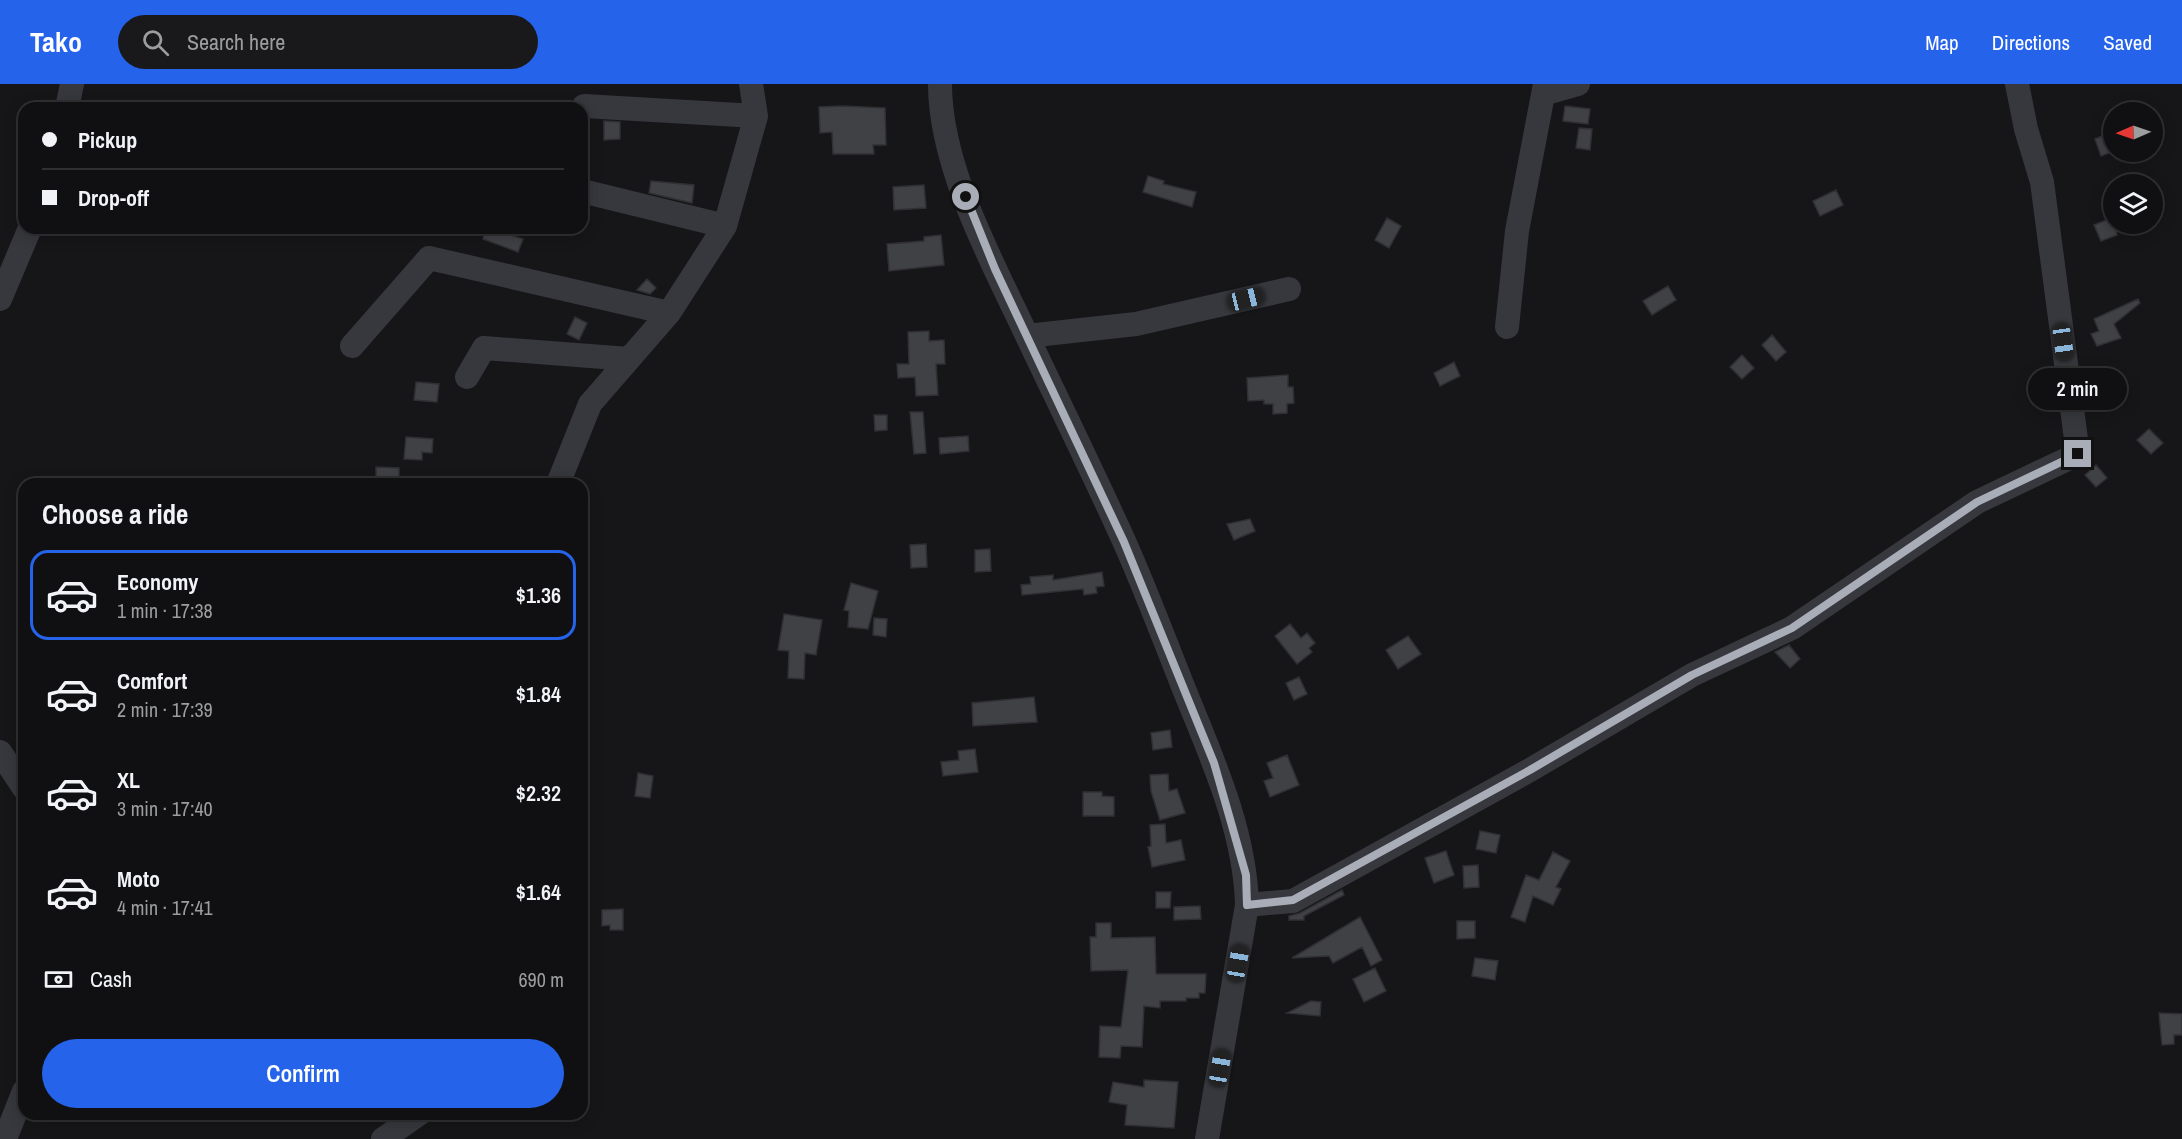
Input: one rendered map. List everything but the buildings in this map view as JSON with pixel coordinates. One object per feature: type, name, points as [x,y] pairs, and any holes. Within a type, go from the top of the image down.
[{"type":"street","points":[[68,102],[72,84]]},
{"type":"street","points":[[560,478],[590,404],[669,313],[725,226],[756,116],[751,84]]},
{"type":"street","points":[[940,84],[940,106],[958,179],[995,269],[1124,542],[1214,763],[1246,875],[1247,905],[1207,1139]]},
{"type":"street","points":[[1507,327],[1517,231],[1544,89],[1578,84]]},
{"type":"street","points":[[1247,905],[1293,900],[1530,770],[1692,675],[1792,628],[1977,502],[2078,454],[2042,182],[2026,129],[2017,84]]},
{"type":"street","points":[[588,106],[756,116]]},
{"type":"street","points":[[588,192],[725,226]]},
{"type":"street","points":[[0,299],[27,234]]},
{"type":"street","points":[[352,346],[429,258],[669,313]]},
{"type":"street","points":[[1027,336],[1136,324],[1289,289]]},
{"type":"street","points":[[467,377],[484,348],[629,359]]},
{"type":"street","points":[[0,752],[18,779]]},
{"type":"street","points":[[4,1139],[18,1105]]},
{"type":"street","points":[[383,1139],[410,1120]]},
{"type":"route","points":[[966,197],[995,269],[1124,542],[1214,763],[1246,875],[1247,905],[1293,900],[1353,865],[1448,816],[1615,722],[1692,675],[1792,628],[1977,502],[2078,454]]}]
